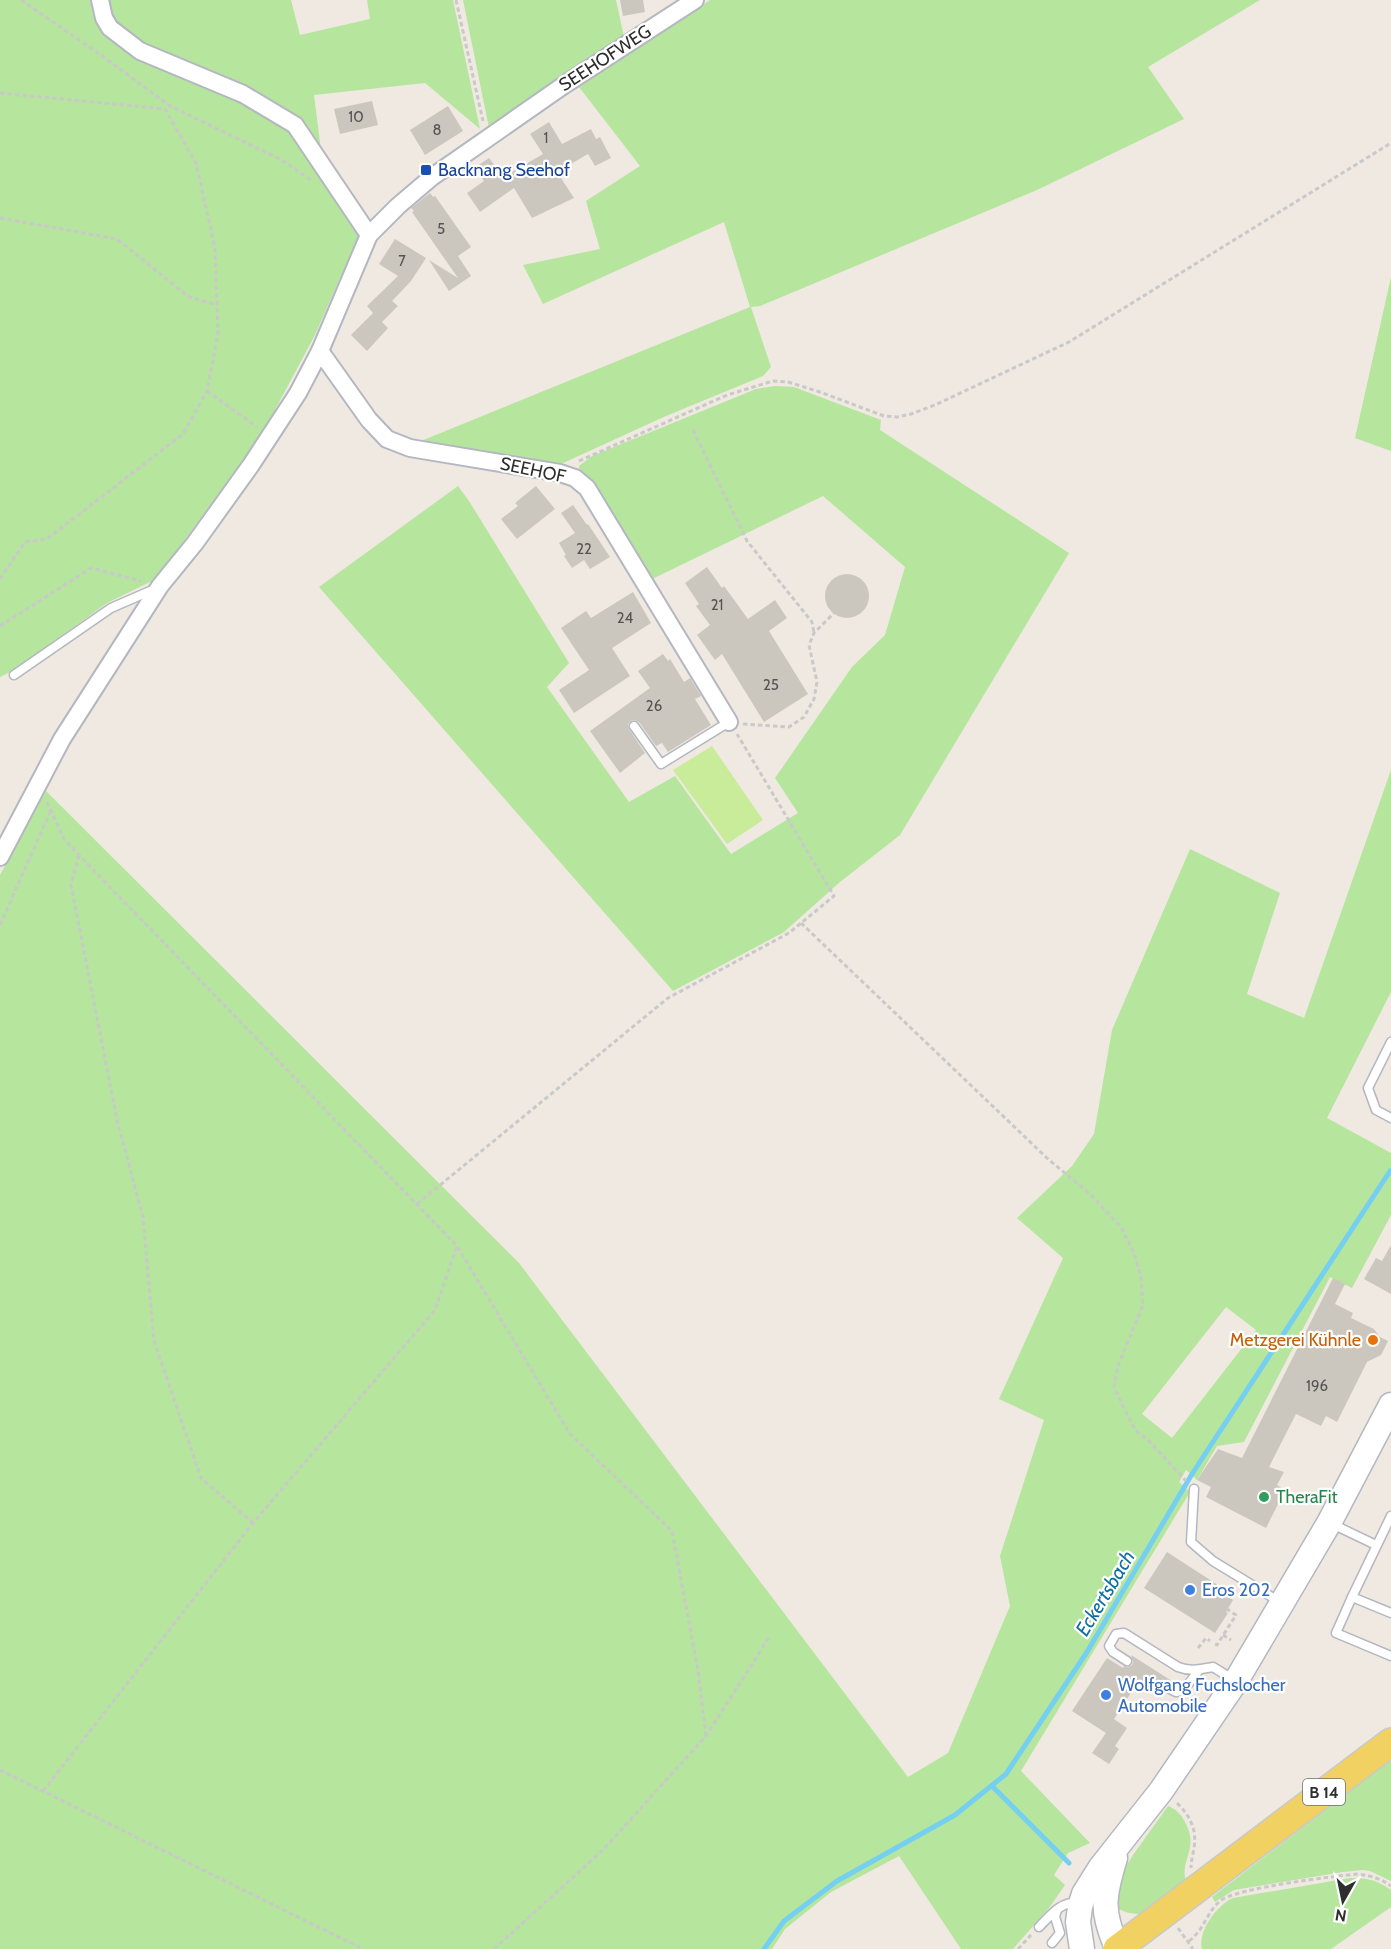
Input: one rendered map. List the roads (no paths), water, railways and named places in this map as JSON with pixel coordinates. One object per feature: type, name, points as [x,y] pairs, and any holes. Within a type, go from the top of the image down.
[{"type":"main road","name":"B 14","points":[[1117,1949],[1391,1742]]},
{"type":"street","points":[[0,857],[62,739],[160,586],[195,543],[298,393],[320,351],[369,235],[295,125],[243,94],[140,51],[110,28],[104,18],[100,0]]},
{"type":"street","name":"SEEHOFWEG","points":[[369,235],[419,186],[517,117],[695,0]]},
{"type":"street","name":"SEEHOF","points":[[320,351],[369,420],[387,439],[410,448],[560,473],[575,478],[587,488],[729,722]]},
{"type":"street","points":[[1082,1949],[1078,1922],[1081,1903],[1090,1883],[1161,1791],[1236,1681],[1329,1523],[1391,1405]]},
{"type":"street","points":[[1117,1949],[1108,1926],[1104,1900],[1120,1842]]},
{"type":"lane","points":[[14,675],[111,608],[160,586]]},
{"type":"lane","points":[[634,726],[661,764],[729,722]]},
{"type":"lane","points":[[1391,1042],[1368,1088],[1376,1110],[1391,1118]]},
{"type":"lane","points":[[1194,1488],[1191,1542],[1213,1562],[1282,1603]]},
{"type":"lane","points":[[1391,1516],[1336,1633],[1391,1656]]},
{"type":"lane","points":[[1329,1523],[1376,1545]]},
{"type":"lane","points":[[1352,1597],[1391,1613]]},
{"type":"lane","points":[[1127,1661],[1113,1652],[1109,1646],[1116,1634],[1124,1633],[1178,1667],[1186,1670],[1199,1670],[1214,1667],[1236,1681]]},
{"type":"lane","points":[[1168,1688],[1176,1692],[1183,1692],[1199,1670]]},
{"type":"lane","points":[[1038,1927],[1068,1902],[1081,1903]]},
{"type":"lane","points":[[1052,1942],[1060,1933],[1055,1917],[1057,1910]]},
{"type":"waterway","name":"Eckertsbach","points":[[764,1949],[784,1921],[837,1881],[955,1815],[1006,1774],[1087,1652],[1192,1474],[1390,1171]]},
{"type":"waterway","points":[[992,1786],[1069,1863]]},
{"type":"place","name":"Backnang Seehof","points":[[426,170]]},
{"type":"place","name":"Metzgerei Kühnle","points":[[1373,1340]]},
{"type":"place","name":"TheraFit","points":[[1264,1497]]},
{"type":"place","name":"Eros 202","points":[[1190,1590]]},
{"type":"place","name":"Wolfgang Fuchslocher Automobile","points":[[1106,1695]]}]
